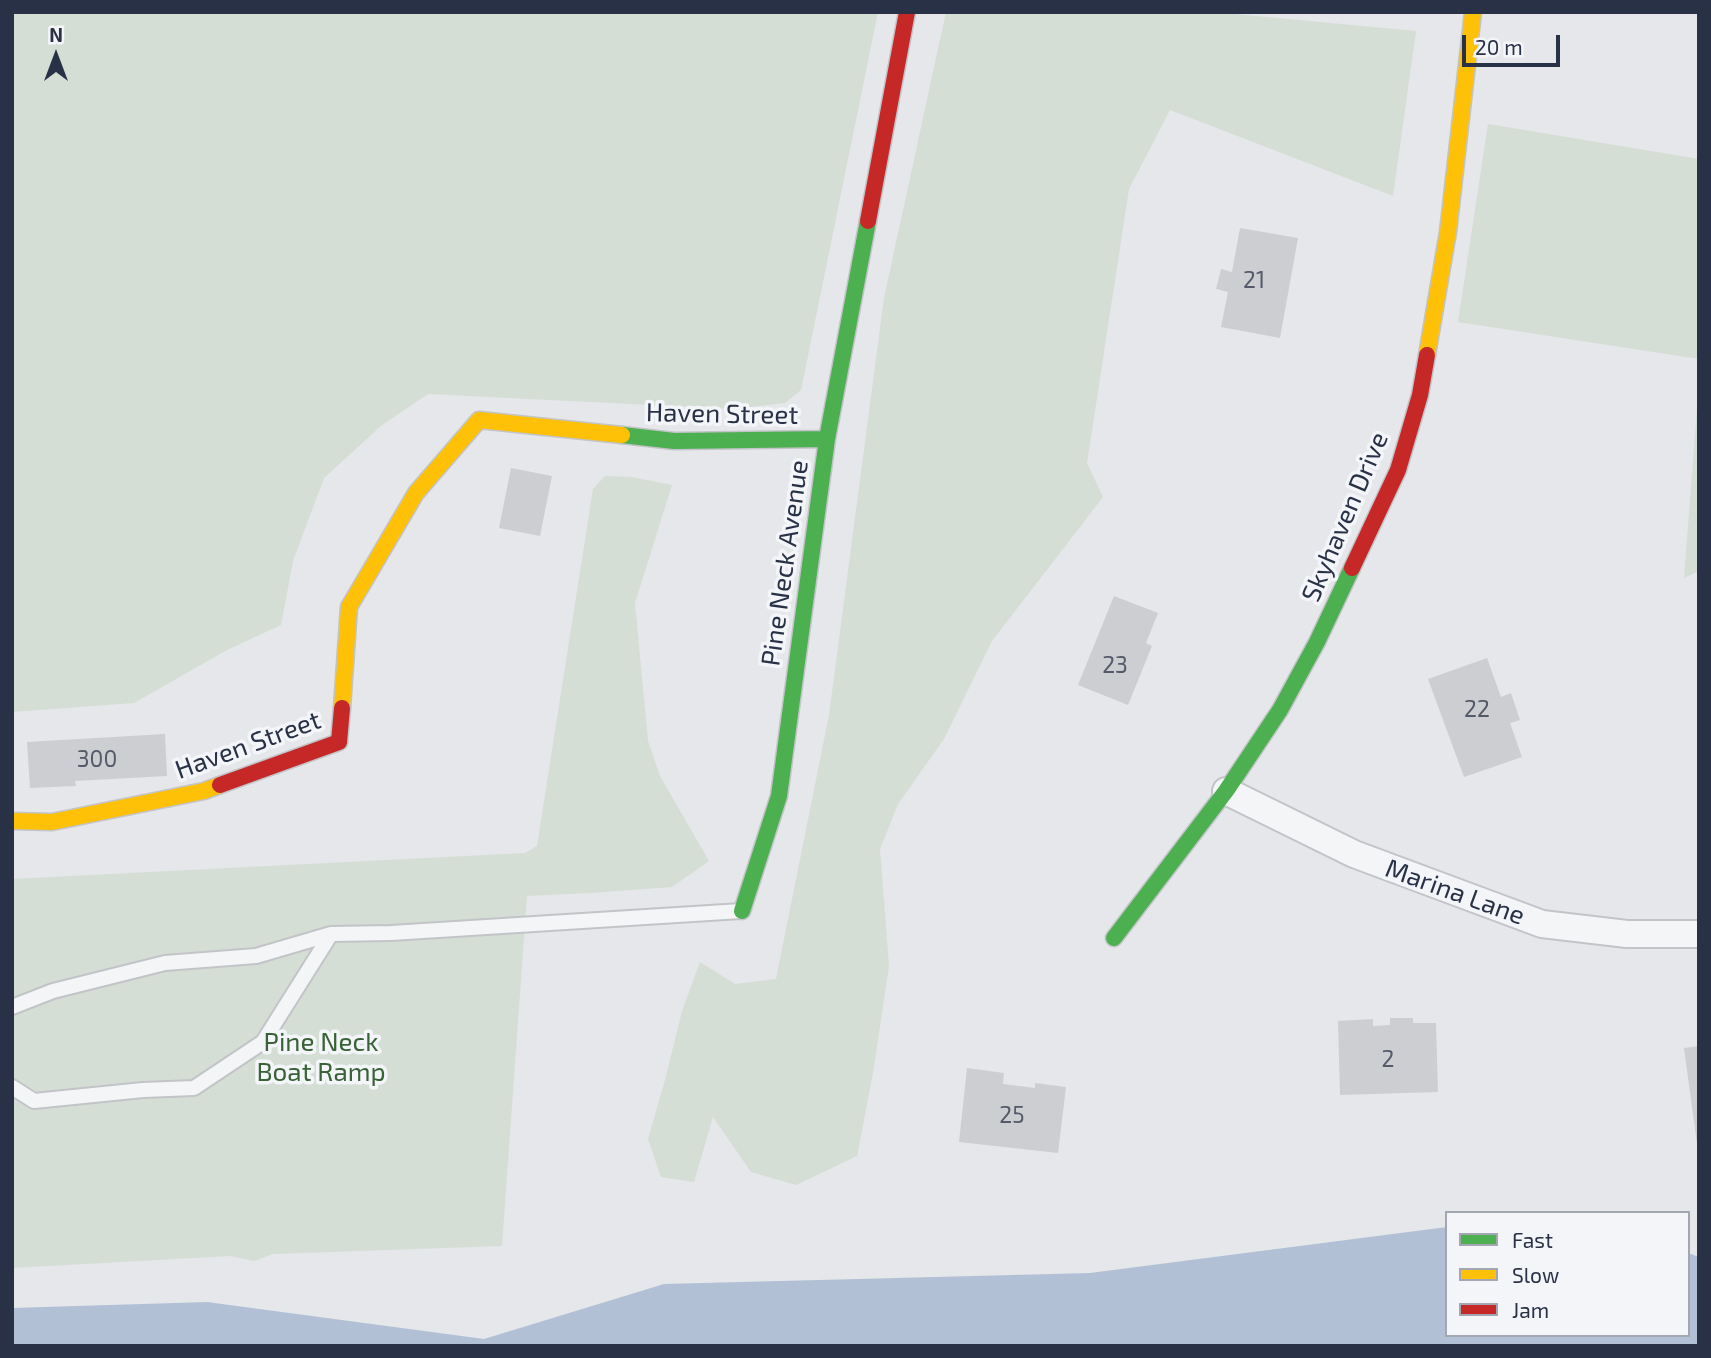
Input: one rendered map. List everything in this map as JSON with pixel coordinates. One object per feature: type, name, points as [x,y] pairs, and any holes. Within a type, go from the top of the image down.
[{"type":"street","name":"Pine Neck Avenue","points":[[742,911],[779,796],[827,439],[906,12]]},
{"type":"street","name":"Skyhaven Drive","points":[[1114,938],[1226,791],[1280,710],[1317,642],[1398,470],[1420,395],[1448,232],[1473,12]]},
{"type":"street","name":"Haven Street","points":[[12,821],[52,822],[204,792],[339,742],[349,607],[416,492],[479,421],[674,441],[827,439]]},
{"type":"street","name":"Marina Lane","points":[[1226,791],[1354,854],[1542,924],[1627,934],[1699,934]]},
{"type":"lane","points":[[12,1007],[53,991],[165,963],[256,956],[331,934],[391,933],[742,911]]},
{"type":"lane","points":[[12,1087],[34,1101],[143,1090],[194,1088],[263,1042],[331,934]]},
{"type":"green space","points":[[12,12],[878,12],[801,390],[785,403],[733,409],[428,394],[382,425],[324,478],[293,561],[281,625],[227,650],[134,703],[12,712]]},
{"type":"green space","points":[[946,12],[1213,12],[1416,31],[1393,196],[1170,110],[1129,189],[1087,463],[1103,497],[992,641],[944,739],[898,804],[880,849],[889,966],[857,1156],[796,1185],[751,1172],[713,1117],[694,1182],[661,1177],[648,1139],[682,1011],[700,962],[735,984],[776,979],[829,715],[884,298]]},
{"type":"green space","points":[[1488,124],[1699,159],[1699,359],[1458,322]]},
{"type":"green space","points":[[1699,382],[1699,571],[1684,578]]},
{"type":"green space","name":"Pine Neck Boat Ramp","points":[[605,476],[632,477],[672,485],[635,603],[648,741],[660,776],[709,861],[672,887],[527,896],[502,1246],[273,1254],[254,1261],[230,1256],[12,1268],[12,879],[525,853],[537,846],[593,489]]},
{"type":"water","points":[[1445,1227],[1445,1337],[1690,1337],[1690,1254],[1699,1257],[1699,1346],[12,1346],[12,1308],[207,1302],[484,1339],[664,1284],[1090,1273]]},
{"type":"building","points":[[1240,228],[1298,238],[1280,338],[1221,327],[1228,292],[1216,289],[1221,269],[1232,272]]},
{"type":"building","points":[[511,468],[552,476],[540,536],[499,528]]},
{"type":"building","points":[[1114,596],[1158,613],[1146,643],[1152,646],[1128,705],[1078,685]]},
{"type":"building","points":[[1487,658],[1501,697],[1511,693],[1520,720],[1510,723],[1522,757],[1464,777],[1428,679]]},
{"type":"building","points":[[165,734],[167,776],[75,781],[76,786],[30,788],[27,742]]},
{"type":"building","points":[[1390,1018],[1413,1018],[1413,1023],[1436,1023],[1438,1092],[1340,1095],[1338,1021],[1373,1019],[1373,1026],[1390,1025]]},
{"type":"building","points":[[1699,1046],[1699,1143],[1697,1144],[1684,1048]]},
{"type":"building","points":[[967,1068],[1004,1073],[1003,1084],[1035,1088],[1035,1083],[1066,1087],[1058,1153],[959,1142]]},
{"type":"traffic: fast","points":[[742,911],[779,796],[827,439],[868,221]]},
{"type":"traffic: fast","points":[[622,435],[674,441],[827,439]]},
{"type":"traffic: fast","points":[[1114,938],[1226,791],[1280,710],[1317,642],[1352,568]]},
{"type":"traffic: slow","points":[[1427,355],[1448,232],[1473,12]]},
{"type":"traffic: slow","points":[[342,708],[349,607],[416,493],[479,420],[622,435]]},
{"type":"traffic: slow","points":[[12,821],[52,822],[204,791],[220,785]]},
{"type":"traffic: jam","points":[[868,221],[907,12]]},
{"type":"traffic: jam","points":[[1352,568],[1398,470],[1420,395],[1427,355]]},
{"type":"traffic: jam","points":[[220,785],[339,742],[342,708]]}]
